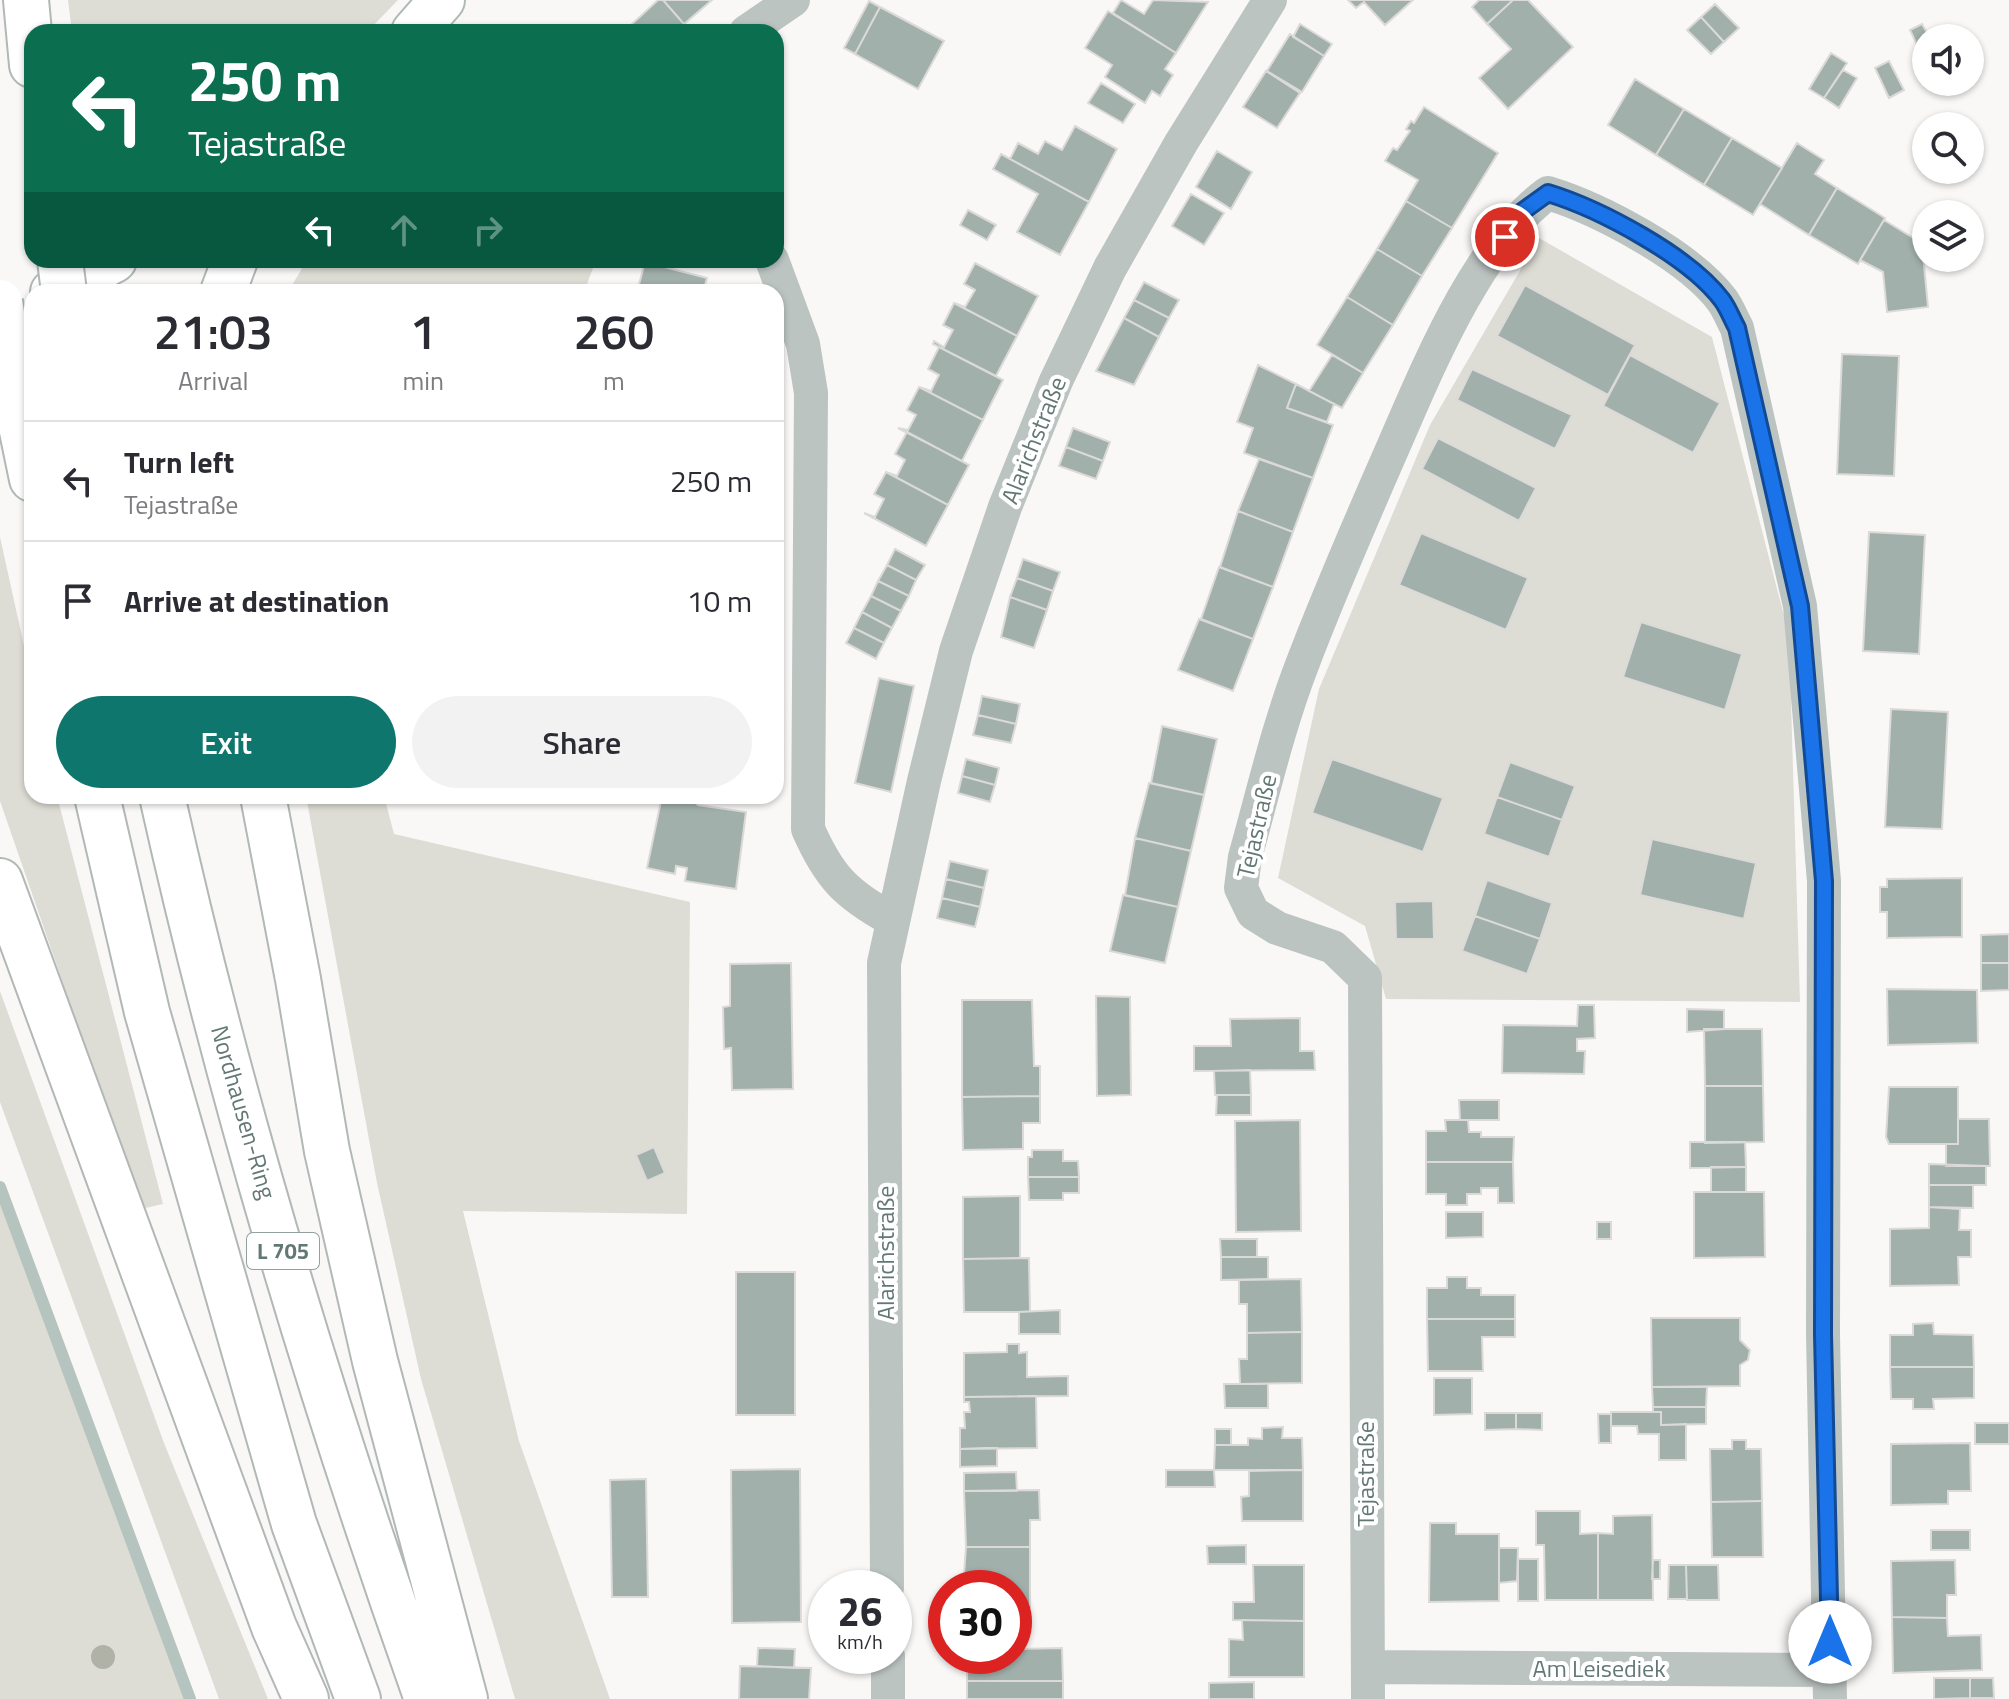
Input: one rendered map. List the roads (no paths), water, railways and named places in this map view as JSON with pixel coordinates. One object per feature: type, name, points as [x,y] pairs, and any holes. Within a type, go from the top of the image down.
[{"type":"main road","points":[[26,0],[28,24]]},
{"type":"main road","points":[[421,24],[442,0]]},
{"type":"main road","points":[[68,284],[99,268]]},
{"type":"main road","points":[[0,302],[24,440]]},
{"type":"main road","points":[[0,320],[24,307]]},
{"type":"main road","name":"L 705","points":[[99,804],[147,1012],[290,1509],[358,1699]]},
{"type":"main road","name":"Nordhausen-Ring","points":[[164,804],[229,1062],[301,1313],[378,1562],[427,1699]]},
{"type":"main road","points":[[264,804],[327,1151],[375,1361],[465,1699]]},
{"type":"main road","points":[[0,881],[274,1627],[306,1699]]},
{"type":"street","points":[[758,24],[793,0]]},
{"type":"street","name":"Alarichstraße","points":[[887,1570],[884,963],[891,919],[956,651],[1005,507],[1056,381],[1110,268],[1181,143],[1270,0]]},
{"type":"street","name":"Tejastraße","points":[[1368,1683],[1365,978],[1333,947],[1277,928],[1253,913],[1241,888],[1302,666],[1413,401],[1447,330],[1487,263],[1523,211],[1548,193],[1575,201],[1643,239],[1697,274],[1723,301],[1737,328],[1800,606],[1824,881],[1823,1334],[1830,1684]]},
{"type":"street","points":[[784,293],[803,344],[811,393],[808,829],[821,859],[853,897],[891,919]]},
{"type":"street","points":[[888,1674],[888,1699]]},
{"type":"street","name":"Am Leisediek","points":[[1368,1683],[1830,1684]]},
{"type":"waterway","points":[[0,1187],[190,1699]]}]
